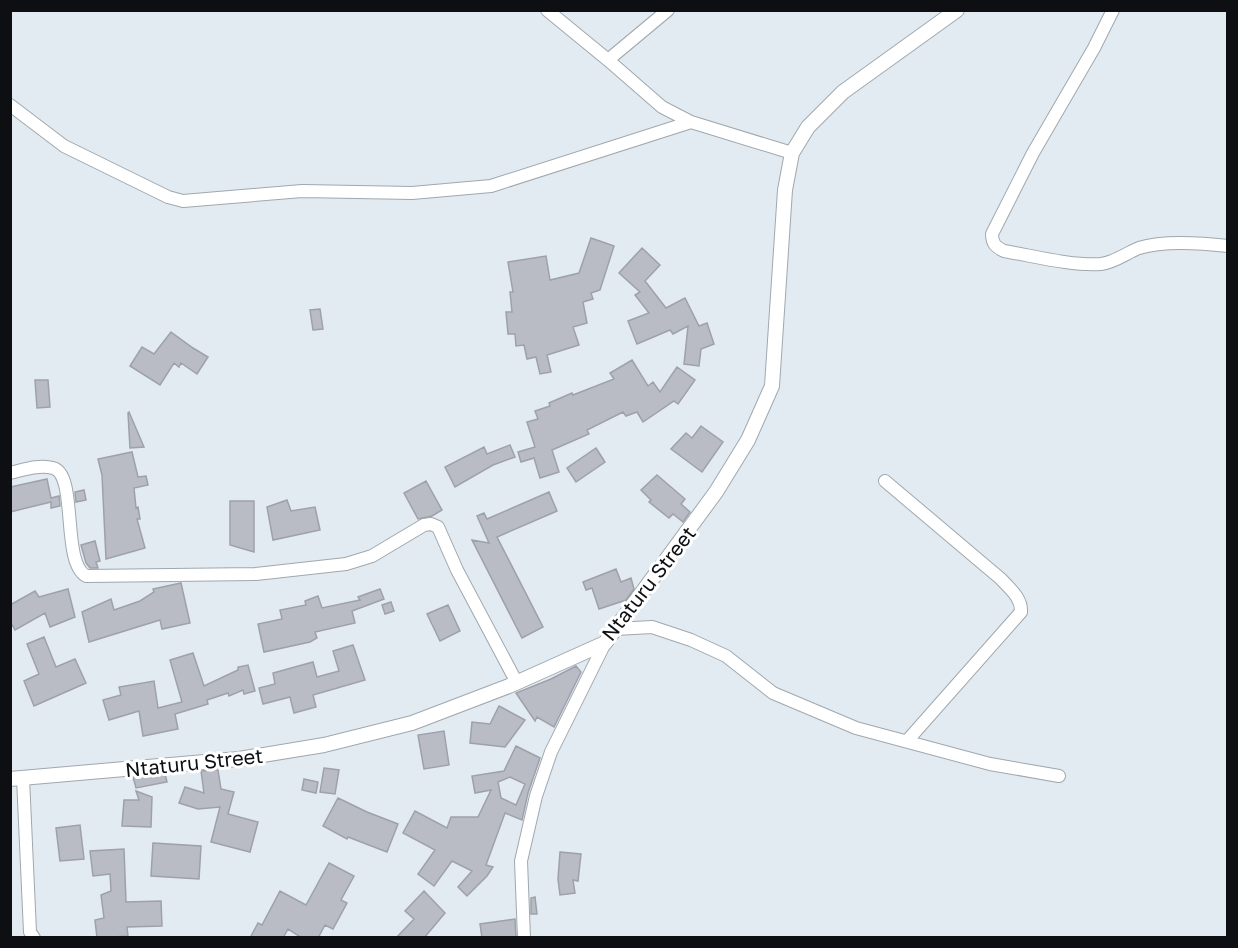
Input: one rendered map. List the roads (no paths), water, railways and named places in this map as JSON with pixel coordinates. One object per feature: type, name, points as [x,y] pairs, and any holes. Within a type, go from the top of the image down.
[{"type":"street","points":[[548,10],[662,107],[691,122],[792,153]]},
{"type":"street","points":[[608,60],[668,10]]},
{"type":"street","name":"Ntaturu Street","points":[[17,778],[239,759],[324,746],[412,723],[517,683],[605,643],[716,492],[748,440],[772,387],[785,190],[792,153],[808,127],[843,92],[957,10]]},
{"type":"street","points":[[1113,10],[1094,48],[1033,153],[992,234],[992,241],[995,246],[1004,251],[1102,264],[1120,259],[1139,248],[1161,244],[1227,246]]},
{"type":"street","points":[[10,105],[64,146],[168,197],[183,201],[302,191],[412,193],[490,186],[691,122]]},
{"type":"street","points":[[10,473],[53,468],[60,473],[69,512],[75,560],[79,570],[86,576],[256,574],[346,564],[372,556],[424,525],[435,525],[517,683]]},
{"type":"street","points":[[885,481],[1001,579],[1017,596],[1022,608],[1021,612],[907,741]]},
{"type":"street","points":[[616,629],[652,627],[691,640],[726,656],[773,693],[856,728],[990,764],[1059,776]]},
{"type":"street","points":[[526,936],[521,861],[536,796],[551,752],[605,643]]},
{"type":"street","points":[[17,778],[30,932],[34,938]]}]
